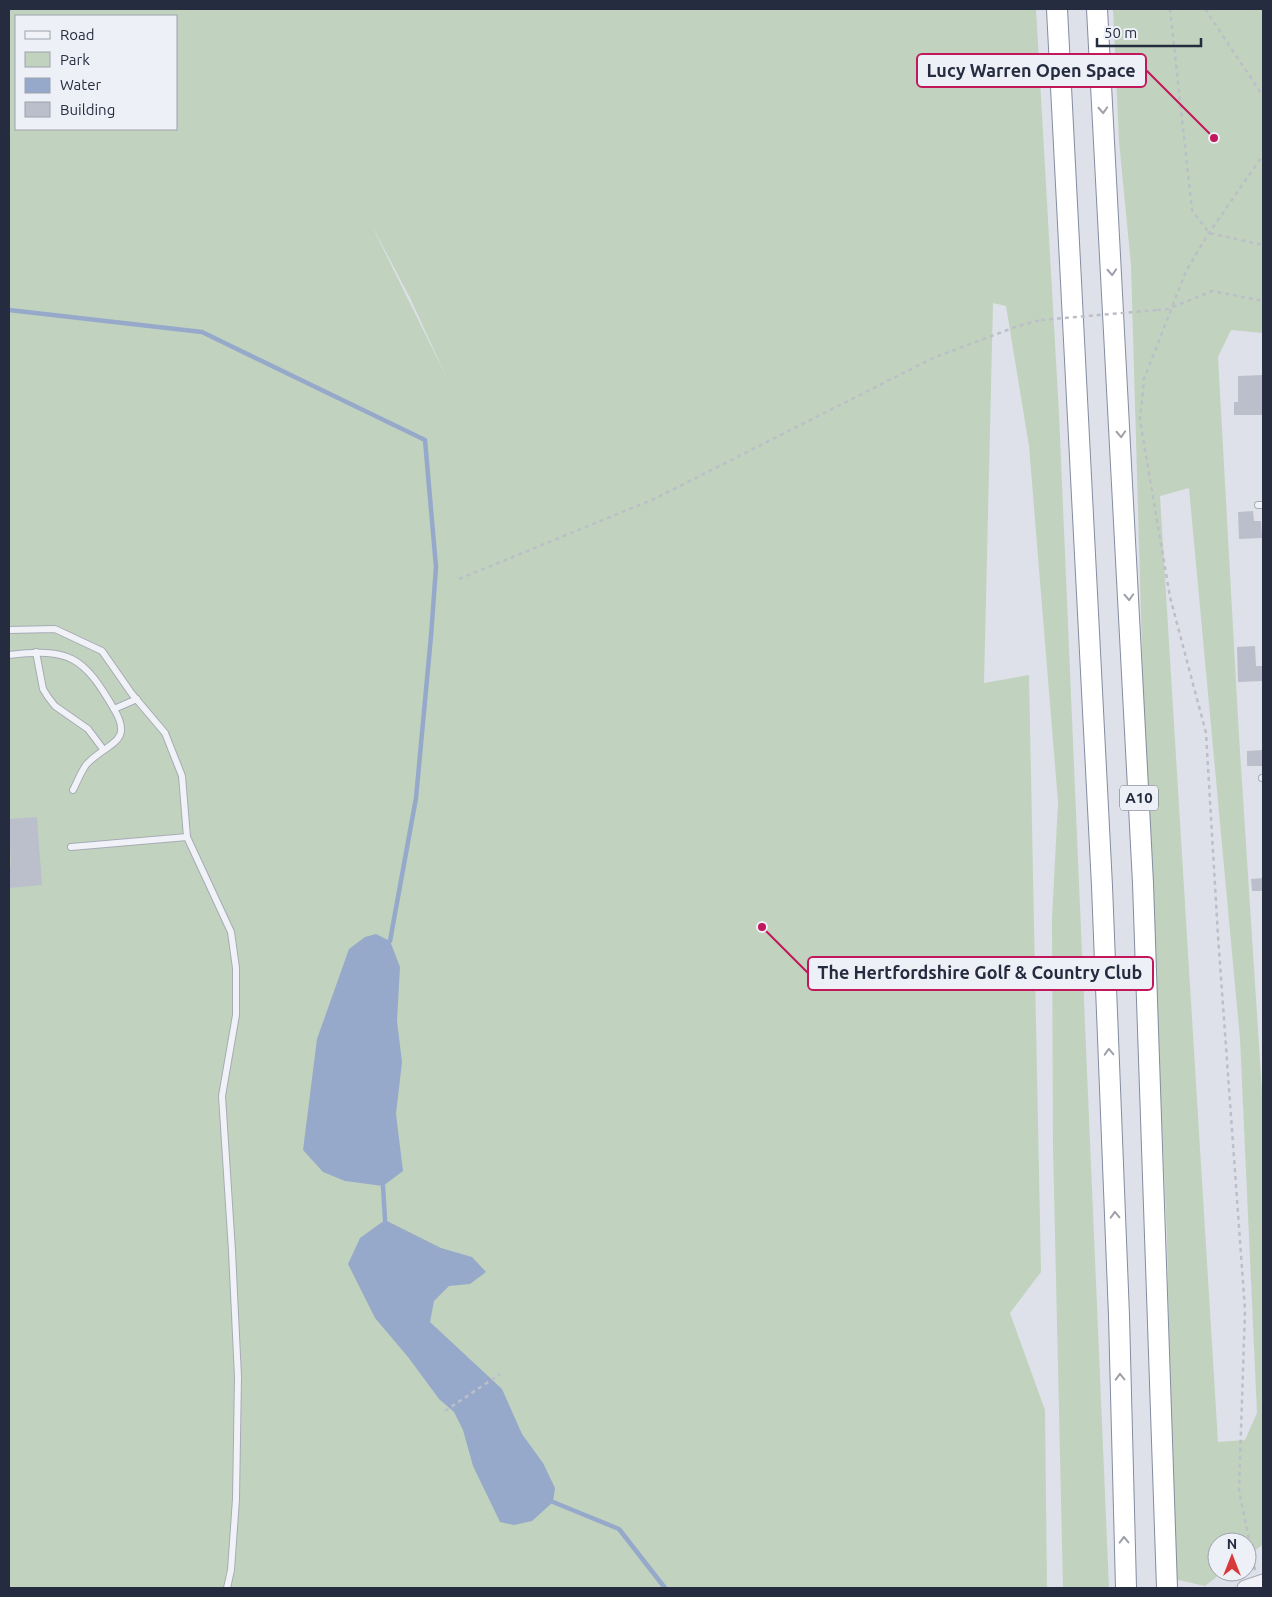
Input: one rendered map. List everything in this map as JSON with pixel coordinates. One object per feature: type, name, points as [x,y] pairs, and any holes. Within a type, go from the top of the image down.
[{"type":"highway","name":"A10","points":[[1057,9],[1102,886],[1119,1316],[1126,1588]]},
{"type":"highway","name":"A10","points":[[1097,9],[1143,883],[1167,1588]]},
{"type":"lane","points":[[9,630],[55,629],[102,651],[165,733],[182,776],[187,838],[231,932],[236,968],[236,1015],[222,1096],[238,1377],[236,1499],[231,1570],[227,1588]]},
{"type":"lane","points":[[36,652],[42,689],[48,698],[55,706],[88,729],[103,749]]},
{"type":"lane","points":[[9,655],[36,652],[65,655],[85,665],[99,684],[121,721],[123,732],[116,742],[103,749],[85,766],[73,790]]},
{"type":"lane","points":[[114,709],[137,699]]},
{"type":"lane","points":[[71,847],[187,838]]},
{"type":"path","points":[[1170,9],[1192,210],[1209,232],[1263,245]]},
{"type":"path","points":[[1204,9],[1263,96]]},
{"type":"path","points":[[1255,1584],[1239,1490],[1244,1310],[1206,733],[1170,597],[1140,420],[1144,379],[1186,271],[1209,232],[1263,155]]},
{"type":"path","points":[[459,579],[654,499],[934,358],[1018,326],[1041,320],[1157,310],[1172,307],[1212,291],[1263,300]]},
{"type":"path","points":[[445,1411],[500,1374]]},
{"type":"green space","points":[[9,9],[1036,9],[1059,413],[1109,1588],[1063,1588],[1053,1146],[1052,919],[1058,802],[1029,446],[1006,306],[993,303],[984,683],[1029,675],[1041,1272],[1010,1313],[1045,1410],[1047,1588],[9,1588]],"holes":[[[370,222],[410,298],[446,376]]]},
{"type":"green space","points":[[1113,9],[1263,9],[1263,333],[1231,330],[1218,357],[1239,736],[1263,1107],[1263,1545],[1257,1549],[1257,1532],[1207,1532],[1207,1582],[1210,1582],[1205,1586],[1174,1579],[1167,1239],[1143,684],[1131,265],[1119,141]],"holes":[[[1189,488],[1240,1039],[1257,1413],[1245,1440],[1218,1442],[1160,496]]]},
{"type":"water","points":[[376,934],[390,941],[400,967],[397,1021],[402,1062],[396,1114],[403,1171],[383,1186],[345,1181],[323,1172],[303,1150],[317,1039],[349,949],[365,937]]},
{"type":"water","points":[[385,1220],[441,1248],[472,1257],[486,1272],[470,1284],[449,1286],[434,1301],[430,1322],[502,1389],[522,1434],[543,1463],[555,1488],[553,1502],[532,1521],[514,1525],[500,1522],[473,1466],[463,1430],[454,1412],[439,1399],[408,1357],[375,1318],[348,1264],[360,1238]]},
{"type":"building","points":[[1263,375],[1263,415],[1234,415],[1234,402],[1238,402],[1238,376]]},
{"type":"building","points":[[1253,511],[1254,521],[1261,521],[1262,538],[1239,539],[1238,512]]},
{"type":"building","points":[[1255,646],[1256,666],[1263,666],[1263,681],[1238,682],[1237,647]]},
{"type":"building","points":[[1263,750],[1263,766],[1247,766],[1247,751]]},
{"type":"building","points":[[37,817],[42,885],[9,888],[9,866],[11,866],[9,819]]},
{"type":"building","points":[[1263,878],[1263,891],[1252,891],[1251,879]]},
{"type":"waterway","points":[[9,310],[202,332],[425,440],[436,567],[416,798],[390,941]]},
{"type":"waterway","points":[[383,1186],[385,1220]]},
{"type":"waterway","points":[[553,1502],[619,1529],[665,1588]]},
{"type":"place","name":"Lucy Warren Open Space","points":[[1214,138]]},
{"type":"place","name":"The Hertfordshire Golf & Country Club","points":[[762,927]]}]
